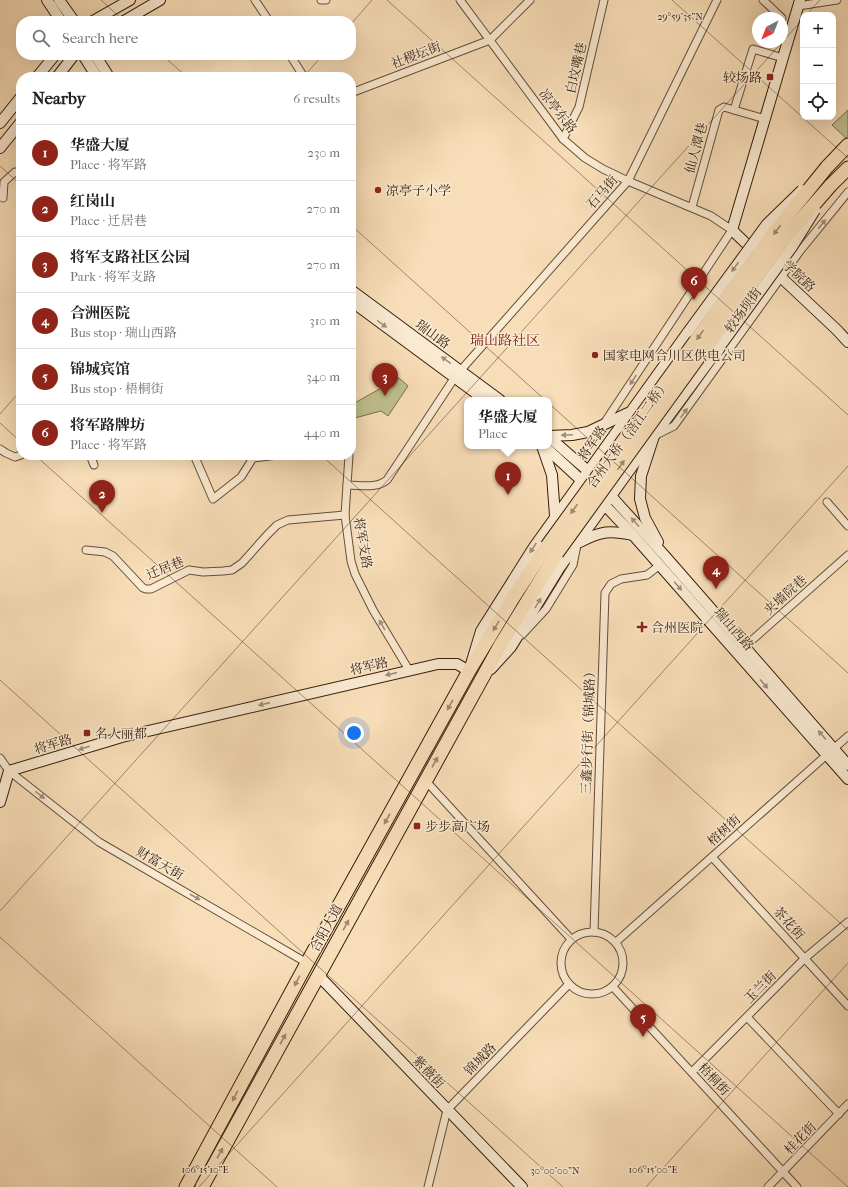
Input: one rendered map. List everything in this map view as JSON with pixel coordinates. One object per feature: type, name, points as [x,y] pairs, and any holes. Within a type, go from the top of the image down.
[{"type":"highway","name":"合州大桥（涪江二桥）","points":[[482,679],[552,550],[776,230],[827,167],[848,145]]},
{"type":"highway","name":"合州大桥（涪江二桥）","points":[[469,671],[514,598],[552,550],[784,239],[830,186],[848,168]]},
{"type":"highway","name":"合阳大道","points":[[186,1187],[307,963],[469,671]]},
{"type":"highway","name":"合阳大道","points":[[202,1187],[482,679]]},
{"type":"main road","points":[[47,0],[58,16]]},
{"type":"main road","points":[[59,0],[70,16]]},
{"type":"main road","points":[[103,16],[130,0]]},
{"type":"main road","points":[[133,16],[160,0]]},
{"type":"main road","points":[[732,230],[799,3]]},
{"type":"main road","points":[[41,72],[51,60]]},
{"type":"main road","points":[[61,72],[70,60]]},
{"type":"main road","points":[[86,60],[94,72]]},
{"type":"main road","points":[[98,60],[106,72]]},
{"type":"main road","points":[[0,123],[16,103]]},
{"type":"main road","points":[[0,148],[16,128]]},
{"type":"main road","name":"将军路","points":[[9,771],[122,737],[409,670],[438,664],[457,664],[469,671],[481,631],[555,516],[766,224],[827,167]]},
{"type":"main road","points":[[482,679],[511,647],[560,567],[792,247],[830,186]]},
{"type":"main road","name":"学院路","points":[[732,230],[848,342]]},
{"type":"main road","name":"瑞山路","points":[[356,294],[458,374],[482,397]]},
{"type":"main road","name":"瑞山路","points":[[356,304],[458,374],[495,397]]},
{"type":"main road","points":[[552,436],[572,436],[588,432],[629,412]]},
{"type":"main road","points":[[654,436],[641,476],[640,499],[645,518],[665,556]]},
{"type":"main road","points":[[552,439],[588,471]]},
{"type":"main road","points":[[544,449],[552,475],[555,516]]},
{"type":"main road","points":[[546,449],[581,480]]},
{"type":"main road","name":"瑞山西路","points":[[588,471],[665,556],[741,650],[830,752],[848,779]]},
{"type":"main road","name":"瑞山西路","points":[[581,480],[741,650]]},
{"type":"main road","points":[[578,542],[596,533],[616,531],[633,535]]},
{"type":"main road","name":"瑞山西路","points":[[830,752],[848,765]]},
{"type":"main road","points":[[0,802],[9,771]]},
{"type":"main road","name":"紫薇街","points":[[318,975],[522,1187]]},
{"type":"street","points":[[256,0],[266,16]]},
{"type":"street","points":[[321,0],[326,0]]},
{"type":"street","points":[[490,40],[530,0]]},
{"type":"street","name":"白坟嘴巷","points":[[563,139],[579,108],[604,0]]},
{"type":"street","name":"石马街","points":[[347,485],[376,486],[387,480],[458,374],[628,181],[717,0]]},
{"type":"street","points":[[763,0],[776,12]]},
{"type":"street","points":[[799,3],[837,0]]},
{"type":"street","name":"凉亭东路","points":[[462,1],[563,139],[586,158],[603,169],[628,181],[692,207],[711,216],[732,230]]},
{"type":"street","points":[[788,23],[792,27]]},
{"type":"street","name":"社稷坛街","points":[[356,91],[490,40]]},
{"type":"street","points":[[734,110],[753,49],[783,58]]},
{"type":"street","points":[[293,60],[301,72]]},
{"type":"street","name":"仙人潭巷","points":[[692,207],[719,110],[724,107],[765,119]]},
{"type":"street","points":[[3,198],[4,182],[16,172]]},
{"type":"street","name":"较场坝街","points":[[654,436],[674,426],[800,251],[848,192]]},
{"type":"street","name":"将军路","points":[[603,425],[732,230]]},
{"type":"street","points":[[0,449],[6,454],[16,457]]},
{"type":"street","points":[[92,460],[94,465]]},
{"type":"street","points":[[196,460],[213,499],[242,477],[250,460]]},
{"type":"street","name":"将军支路","points":[[349,460],[345,515],[351,561],[355,574],[374,610],[409,670]]},
{"type":"street","points":[[827,502],[848,526]]},
{"type":"street","name":"迁居巷","points":[[86,550],[105,552],[113,556],[143,588],[151,589],[189,570],[203,572],[232,570],[242,563],[277,525],[288,520],[345,515]]},
{"type":"street","name":"夹墙院巷","points":[[741,650],[848,555]]},
{"type":"street","name":"三鑫步行街（锦城路）","points":[[594,932],[605,593],[611,584],[621,579],[647,575],[660,565]]},
{"type":"street","name":"榕树街","points":[[616,942],[848,736]]},
{"type":"street","name":"财富天街","points":[[0,758],[9,771],[99,842],[307,963]]},
{"type":"street","points":[[425,780],[571,940]]},
{"type":"street","name":"茶花街","points":[[712,857],[848,1006]]},
{"type":"street","name":"玉兰街","points":[[692,1072],[805,958],[848,922]]},
{"type":"street","points":[[586,932],[594,932],[602,933],[616,942],[624,960],[623,970],[613,987],[605,992],[595,995],[585,994],[569,984],[563,976],[561,961],[561,956],[565,947],[571,940],[586,932]]},
{"type":"street","name":"锦城路","points":[[447,1110],[569,984]]},
{"type":"street","name":"梧桐街","points":[[613,987],[797,1187]]},
{"type":"street","points":[[746,1017],[839,1114]]},
{"type":"street","name":"桂花街","points":[[768,1187],[848,1104]]},
{"type":"street","points":[[428,1187],[447,1110]]},
{"type":"green space","points":[[848,110],[848,140],[832,125]]},
{"type":"green space","points":[[399,378],[408,386],[388,416],[381,411],[356,418],[356,402]]},
{"type":"place","name":"较场路","points":[[770,77]]},
{"type":"place","name":"凉亭子小学","points":[[378,190]]},
{"type":"place","name":"将军路牌坊","points":[[694,300]]},
{"type":"place","name":"国家电网合川区供电公司","points":[[595,355]]},
{"type":"place","name":"将军支路社区公园","points":[[385,396]]},
{"type":"place","name":"华盛大厦","points":[[508,495]]},
{"type":"place","name":"红岗山","points":[[102,513]]},
{"type":"place","name":"合洲医院","points":[[716,589]]},
{"type":"place","name":"合州医院","points":[[642,627]]},
{"type":"place","name":"名人丽都","points":[[87,733]]},
{"type":"place","name":"步步高广场","points":[[417,826]]},
{"type":"place","name":"锦城宾馆","points":[[643,1037]]},
{"type":"district","name":"瑞山路社区","points":[[505,340]]}]
